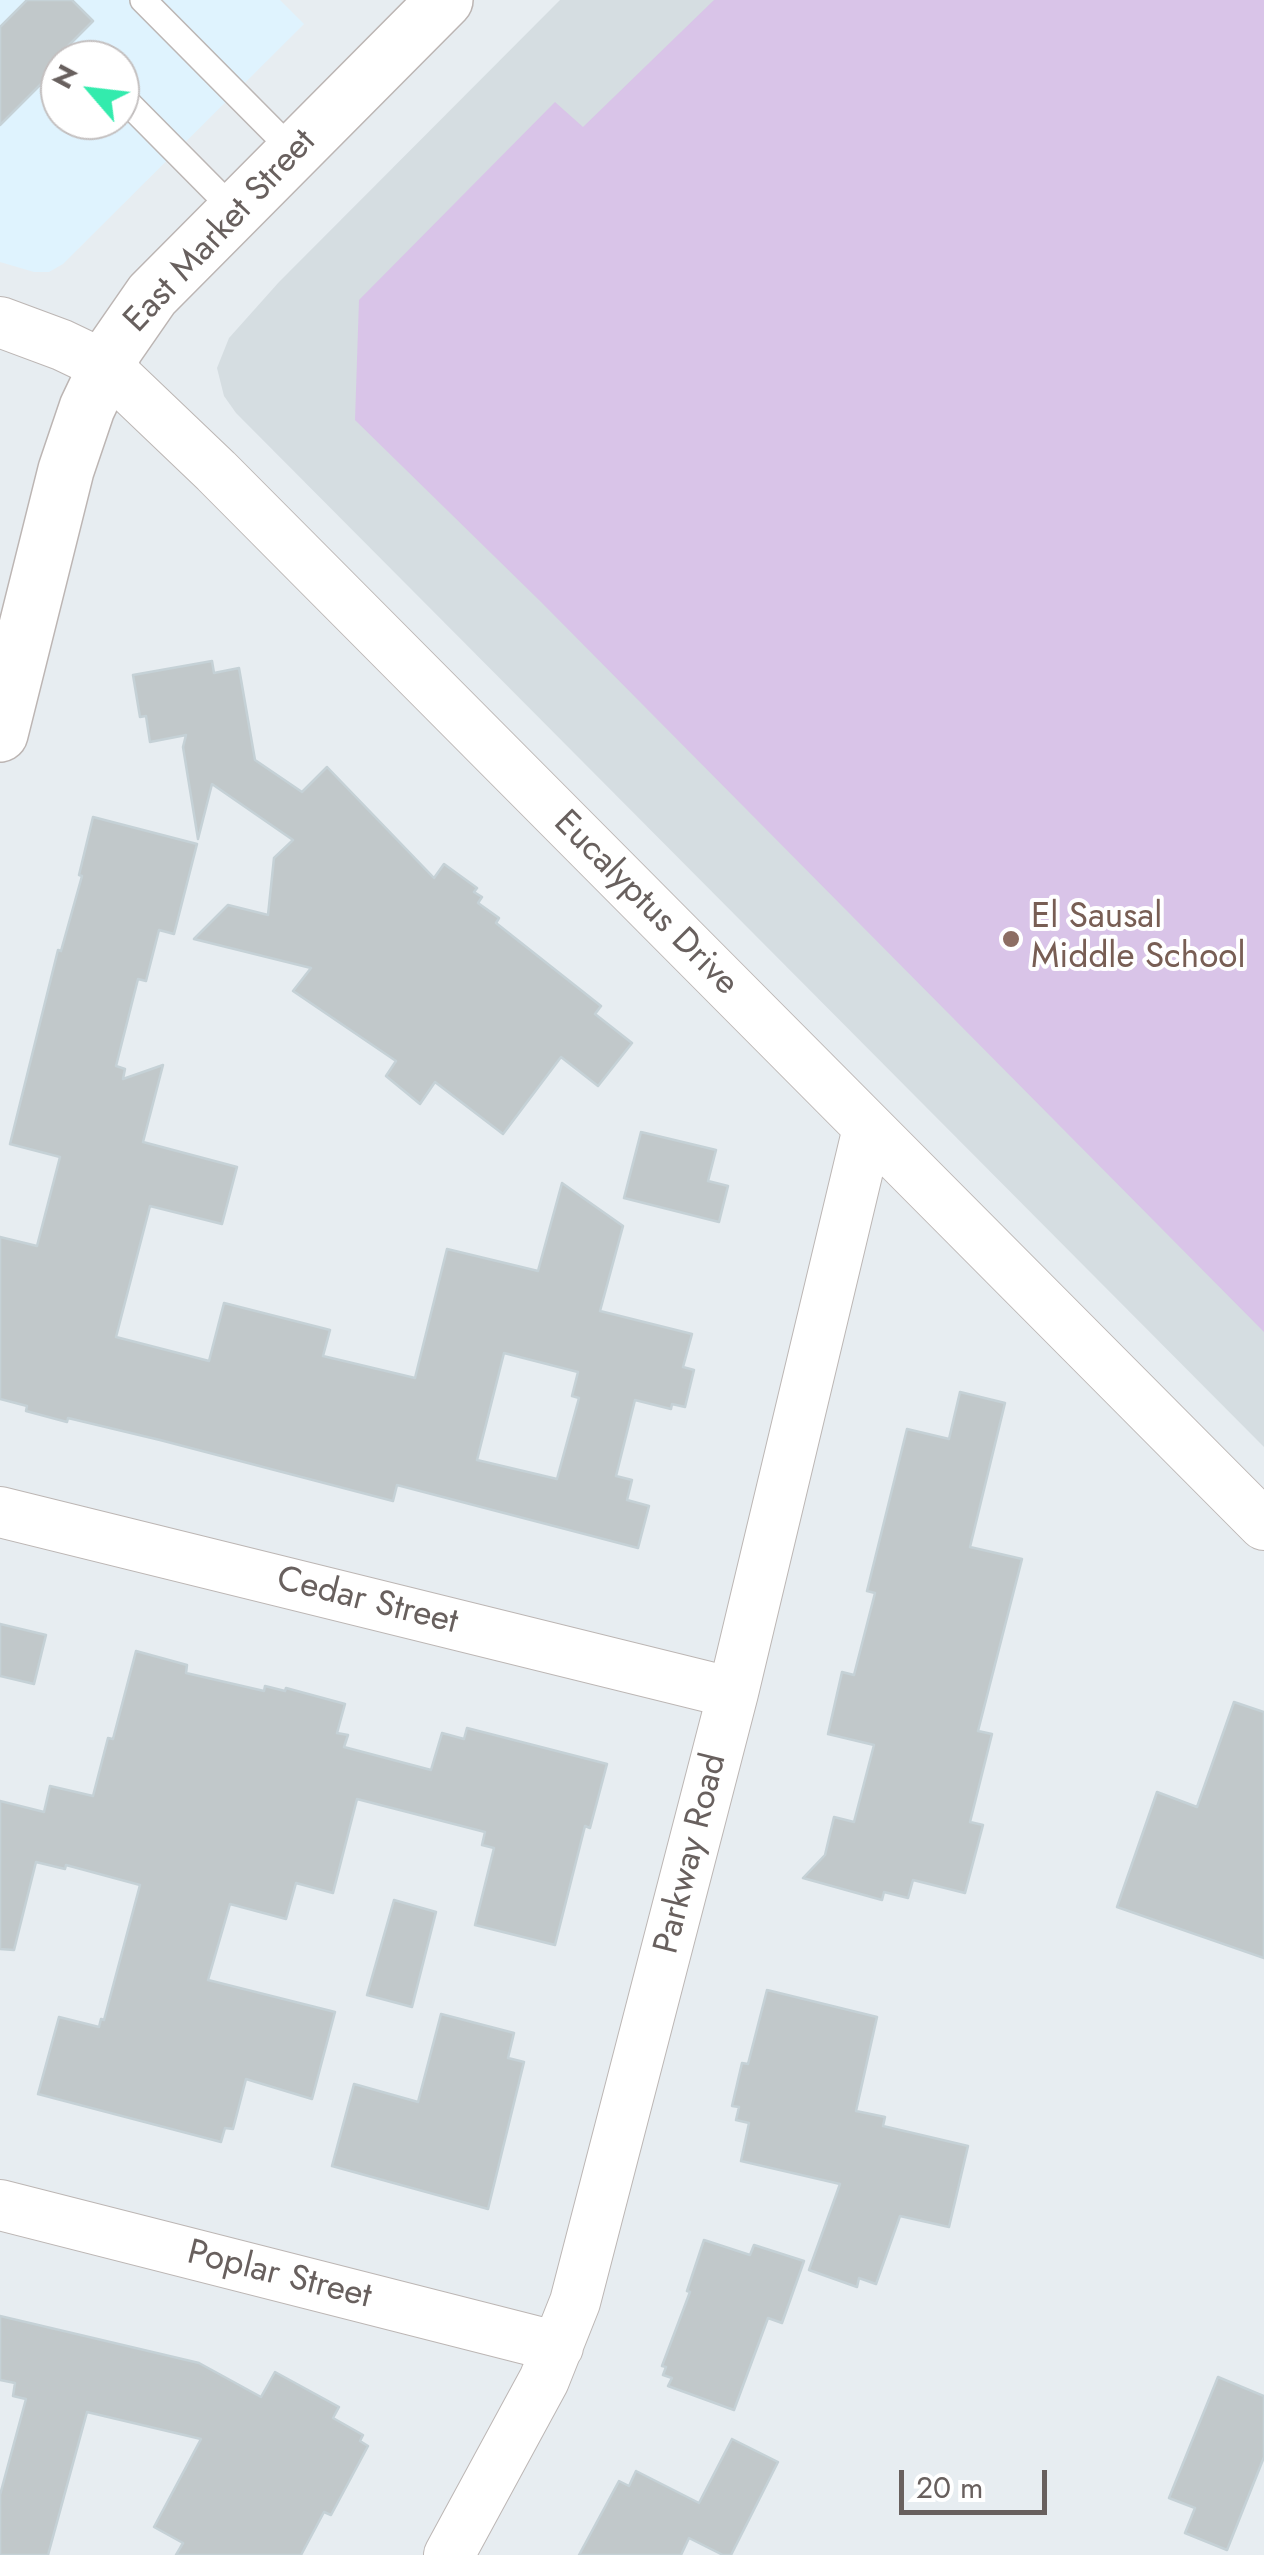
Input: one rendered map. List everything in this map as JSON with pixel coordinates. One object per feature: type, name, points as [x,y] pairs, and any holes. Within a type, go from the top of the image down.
[{"type":"main road","name":"East Market Street","points":[[0,734],[66,470],[106,366],[152,295],[445,0]]},
{"type":"street","name":"Eucalyptus Drive","points":[[0,322],[62,344],[106,366],[230,484],[1264,1525]]},
{"type":"street","name":"Parkway Road","points":[[449,2555],[544,2380],[592,2238],[733,1693],[868,1128]]},
{"type":"street","name":"Cedar Street","points":[[0,1512],[733,1693]]},
{"type":"street","name":"Poplar Street","points":[[0,2204],[558,2347]]},
{"type":"lane","points":[[144,0],[294,152]]},
{"type":"lane","points":[[140,115],[234,210]]},
{"type":"shaded area","points":[[0,0],[280,0],[304,24],[63,264],[49,272],[0,262]]},
{"type":"shaded area","name":"El Sausal Middle School","points":[[560,0],[1264,0],[1264,1447],[236,413],[224,396],[217,368],[229,338],[279,282]]},
{"type":"shaded area","name":"El Sausal Middle School","points":[[714,0],[1264,0],[1264,1332],[541,602],[355,420],[359,300],[555,102],[583,127]]},
{"type":"building","points":[[27,0],[72,0],[93,21],[74,40],[40,40],[40,85],[0,125],[0,27]]},
{"type":"building","points":[[212,661],[214,673],[239,668],[255,760],[302,792],[327,767],[434,878],[444,864],[477,888],[474,892],[482,897],[478,903],[499,918],[496,923],[601,1006],[595,1014],[632,1043],[598,1086],[561,1057],[503,1134],[435,1082],[420,1104],[386,1076],[396,1061],[293,991],[311,968],[194,939],[228,905],[268,915],[274,858],[293,840],[212,784],[198,839],[183,747],[186,735],[150,742],[146,716],[140,717],[133,675]]},
{"type":"building","points":[[93,817],[197,844],[174,934],[159,930],[146,981],[138,979],[116,1066],[125,1069],[123,1079],[163,1065],[143,1142],[237,1167],[222,1224],[150,1206],[116,1337],[209,1361],[224,1303],[330,1330],[323,1356],[415,1378],[447,1249],[538,1271],[562,1183],[623,1226],[600,1311],[692,1334],[683,1367],[694,1370],[685,1407],[672,1404],[671,1409],[635,1400],[616,1476],[632,1480],[627,1500],[649,1506],[638,1548],[397,1485],[393,1501],[160,1440],[68,1418],[67,1422],[0,1399],[0,1237],[37,1246],[60,1157],[10,1144],[58,950],[61,951],[82,876],[79,875]],"holes":[[[504,1353],[578,1372],[572,1396],[579,1398],[557,1479],[477,1460]]]},
{"type":"building","points":[[641,1132],[716,1150],[708,1181],[728,1186],[719,1222],[624,1198]]},
{"type":"building","points":[[960,1392],[1005,1403],[970,1547],[1022,1559],[978,1731],[992,1734],[970,1822],[983,1825],[965,1893],[913,1880],[908,1898],[884,1892],[882,1900],[803,1878],[825,1855],[834,1817],[854,1822],[874,1745],[828,1734],[842,1672],[854,1675],[875,1593],[867,1591],[907,1429],[949,1439]]},
{"type":"building","points":[[0,1624],[46,1635],[34,1684],[0,1676]]},
{"type":"building","points":[[136,1651],[187,1665],[186,1673],[264,1691],[265,1686],[285,1691],[286,1688],[345,1704],[337,1733],[348,1735],[344,1747],[431,1770],[442,1733],[464,1739],[467,1728],[607,1764],[590,1828],[585,1826],[555,1945],[475,1925],[494,1848],[482,1845],[485,1832],[357,1799],[333,1893],[296,1883],[286,1919],[230,1904],[208,1980],[335,2012],[312,2099],[246,2079],[233,2129],[225,2128],[221,2142],[38,2094],[59,2017],[99,2027],[101,2019],[104,2020],[140,1885],[66,1865],[65,1869],[36,1862],[14,1950],[0,1949],[0,1801],[44,1812],[50,1786],[93,1796]]},
{"type":"building","points":[[1234,1702],[1264,1712],[1264,1958],[1117,1907],[1157,1792],[1197,1807]]},
{"type":"building","points":[[394,1900],[436,1912],[412,2007],[367,1995]]},
{"type":"building","points":[[767,1990],[877,2017],[856,2111],[885,2117],[883,2126],[968,2146],[949,2227],[900,2216],[876,2284],[859,2278],[857,2287],[809,2270],[840,2184],[741,2161],[749,2123],[736,2120],[739,2107],[732,2106],[742,2063],[748,2064]]},
{"type":"building","points":[[441,2014],[514,2033],[508,2058],[524,2062],[488,2209],[332,2166],[354,2084],[418,2102]]},
{"type":"building","points":[[704,2240],[750,2255],[754,2245],[804,2261],[782,2323],[768,2318],[734,2410],[668,2386],[672,2378],[663,2375],[666,2367],[662,2366],[690,2292],[687,2291]]},
{"type":"building","points":[[0,2316],[199,2363],[261,2397],[275,2372],[339,2407],[333,2418],[363,2435],[360,2441],[368,2446],[331,2515],[324,2512],[301,2555],[176,2555],[183,2543],[154,2527],[201,2439],[87,2412],[48,2555],[0,2555],[0,2495],[26,2399],[13,2396],[15,2383],[0,2380]]},
{"type":"building","points":[[1218,2377],[1264,2396],[1264,2457],[1227,2550],[1185,2533],[1195,2508],[1169,2498]]},
{"type":"building","points":[[732,2439],[778,2462],[731,2555],[723,2555],[689,2538],[681,2555],[579,2555],[619,2481],[629,2486],[636,2471],[699,2503]]},
{"type":"place","name":"El Sausal Middle School","points":[[1011,939]]}]
